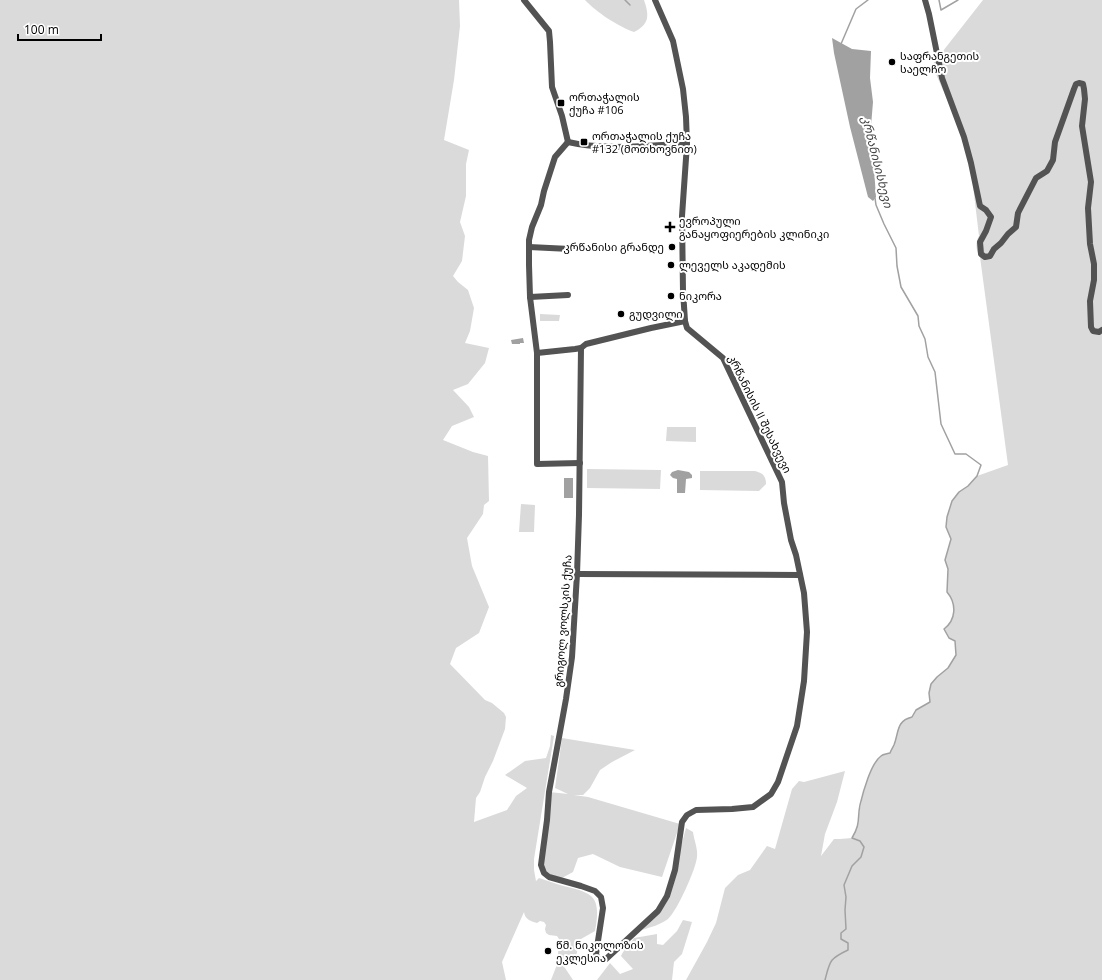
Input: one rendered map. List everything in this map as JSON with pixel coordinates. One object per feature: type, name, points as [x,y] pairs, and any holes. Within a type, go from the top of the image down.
[{"type":"street","points":[[524,0],[549,31],[552,86],[562,116],[568,142]]},
{"type":"street","points":[[537,353],[581,348],[586,344],[685,321],[682,216],[687,144],[683,89],[674,47],[668,28],[655,0]]},
{"type":"street","points":[[925,0],[942,78],[964,137],[980,206],[986,210],[990,217],[986,231],[980,242],[981,254],[985,257],[990,256],[994,249],[1016,227],[1018,213],[1036,178],[1047,171],[1053,160],[1055,142],[1076,84],[1083,84],[1085,99],[1082,126],[1091,182],[1088,208],[1090,244],[1094,264],[1094,280],[1090,300],[1091,327],[1093,331],[1099,332],[1102,330]]},
{"type":"street","points":[[568,142],[580,145],[630,147],[687,144]]},
{"type":"street","points":[[568,142],[555,158],[541,205],[532,227],[529,240],[530,297],[537,353],[537,464],[580,463]]},
{"type":"street","points":[[529,247],[570,249]]},
{"type":"street","points":[[530,297],[568,295]]},
{"type":"street","name":"კრწანისის II შესახვევი","points":[[598,960],[606,959],[658,910],[668,896],[675,870],[682,822],[687,815],[696,810],[753,807],[771,794],[778,782],[797,726],[804,681],[808,632],[804,592],[784,504],[782,482],[723,358],[693,334],[687,328],[685,321]]},
{"type":"street","name":"გრიგოლ ვოლსკის ქუჩა","points":[[581,348],[577,574],[572,657],[549,792],[541,865],[544,873],[549,877],[594,890],[601,898],[603,908],[596,954],[598,960]]},
{"type":"street","points":[[577,574],[800,575]]},
{"type":"shaded area","points":[[0,0],[459,0],[460,26],[454,80],[444,140],[469,150],[466,164],[466,196],[460,222],[465,236],[462,261],[453,276],[468,290],[474,308],[470,331],[465,343],[489,348],[485,363],[468,384],[453,390],[469,407],[474,417],[452,426],[443,440],[473,452],[488,456],[489,501],[484,505],[483,514],[467,538],[472,566],[489,607],[479,633],[456,648],[450,664],[485,700],[492,703],[504,713],[506,717],[505,729],[480,792],[476,798],[474,822],[507,810],[516,796],[527,788],[505,775],[525,761],[546,758],[550,746],[551,735],[554,736],[534,859],[534,870],[536,881],[539,878],[580,890],[592,897],[595,902],[597,919],[595,931],[577,940],[577,952],[572,961],[562,961],[558,955],[559,939],[557,936],[546,933],[546,925],[544,922],[540,921],[537,923],[530,920],[525,916],[524,912],[502,962],[506,980],[0,980]]},
{"type":"shaded area","points":[[585,0],[644,0],[647,10],[646,22],[634,32],[608,19]]},
{"type":"shaded area","points":[[983,0],[1102,0],[1102,980],[686,980],[716,923],[725,888],[738,875],[750,870],[767,846],[775,849],[792,789],[799,781],[804,782],[845,771],[837,802],[825,834],[821,856],[834,839],[852,838],[858,825],[866,786],[874,765],[882,755],[890,753],[903,721],[912,717],[916,710],[930,702],[929,693],[931,684],[948,668],[956,655],[955,641],[949,638],[944,629],[951,621],[954,612],[954,607],[947,592],[948,569],[945,560],[951,539],[946,527],[947,517],[952,501],[959,492],[968,486],[977,476],[1008,465],[980,257],[976,247],[979,236],[971,169],[960,129],[932,65]]},
{"type":"shaded area","points":[[832,38],[852,49],[871,51],[870,78],[873,102],[871,126],[876,197],[873,201],[868,197],[850,127]]},
{"type":"shaded area","points":[[540,314],[560,315],[559,321],[540,321]]},
{"type":"shaded area","points":[[523,338],[524,343],[512,344],[511,340]]},
{"type":"shaded area","points":[[667,427],[696,427],[696,442],[666,441]]},
{"type":"shaded area","points":[[587,469],[661,470],[660,489],[587,488]]},
{"type":"shaded area","points":[[678,470],[689,472],[692,475],[692,478],[686,479],[685,493],[677,493],[677,479],[670,475],[672,472]]},
{"type":"shaded area","points":[[700,471],[755,471],[764,475],[766,484],[759,491],[700,490]]},
{"type":"shaded area","points":[[564,478],[573,478],[573,498],[564,498]]},
{"type":"shaded area","points":[[521,504],[535,505],[534,532],[519,532]]},
{"type":"shaded area","points":[[562,738],[635,750],[600,770],[590,788],[583,795],[574,795],[588,797],[680,824],[662,877],[620,867],[593,854],[578,858],[573,872],[562,878],[544,873],[543,847],[549,792],[568,794],[555,788]]},
{"type":"shaded area","points":[[686,828],[693,832],[697,851],[696,863],[690,880],[672,915],[659,924],[642,930],[665,905]]},
{"type":"shaded area","points":[[683,920],[692,922],[682,954],[674,962],[672,980],[597,980],[610,963],[620,974],[633,969],[621,956],[634,938],[657,934],[657,944],[663,945],[677,931]]},
{"type":"shaded area","points":[[558,962],[565,968],[573,980],[551,980]]},
{"type":"waterway","points":[[625,0],[630,5]]},
{"type":"waterway","name":"კრწანისისხევი","points":[[841,44],[856,9],[868,0]]},
{"type":"waterway","name":"კრწანისისხევი","points":[[939,0],[941,10],[958,0]]},
{"type":"waterway","name":"კრწანისისხევი","points":[[825,980],[831,961],[848,950],[848,943],[841,939],[841,933],[846,929],[846,897],[844,885],[852,866],[861,857],[864,847],[860,841],[852,838],[858,825],[860,805],[868,778],[877,760],[882,755],[890,753],[903,721],[912,717],[916,710],[930,702],[929,693],[931,684],[948,668],[956,655],[955,641],[949,638],[944,629],[951,621],[954,612],[954,607],[947,592],[948,569],[945,560],[951,539],[946,527],[947,517],[952,501],[959,492],[968,486],[977,476],[981,465],[966,454],[955,454],[941,424],[935,372],[928,357],[925,339],[919,326],[918,316],[901,287],[897,266],[896,248],[876,205],[875,198]]},
{"type":"place","name":"საფრანგეთის საელჩო","points":[[892,62]]},
{"type":"place","name":"ორთაჭალის ქუჩა #106","points":[[561,103]]},
{"type":"place","name":"ორთაჭალის ქუჩა #132 (მოთხოვნით)","points":[[584,142]]},
{"type":"place","name":"ევროპული განაყოფიერების კლინიკი","points":[[670,227]]},
{"type":"place","name":"კრწანისი გრანდე","points":[[672,247]]},
{"type":"place","name":"ლეველს აკადემის","points":[[671,265]]},
{"type":"place","name":"ნიკორა","points":[[671,296]]},
{"type":"place","name":"გუდვილი","points":[[621,314]]},
{"type":"place","name":"წმ. ნიკოლოზის ეკლესია","points":[[548,951]]}]
